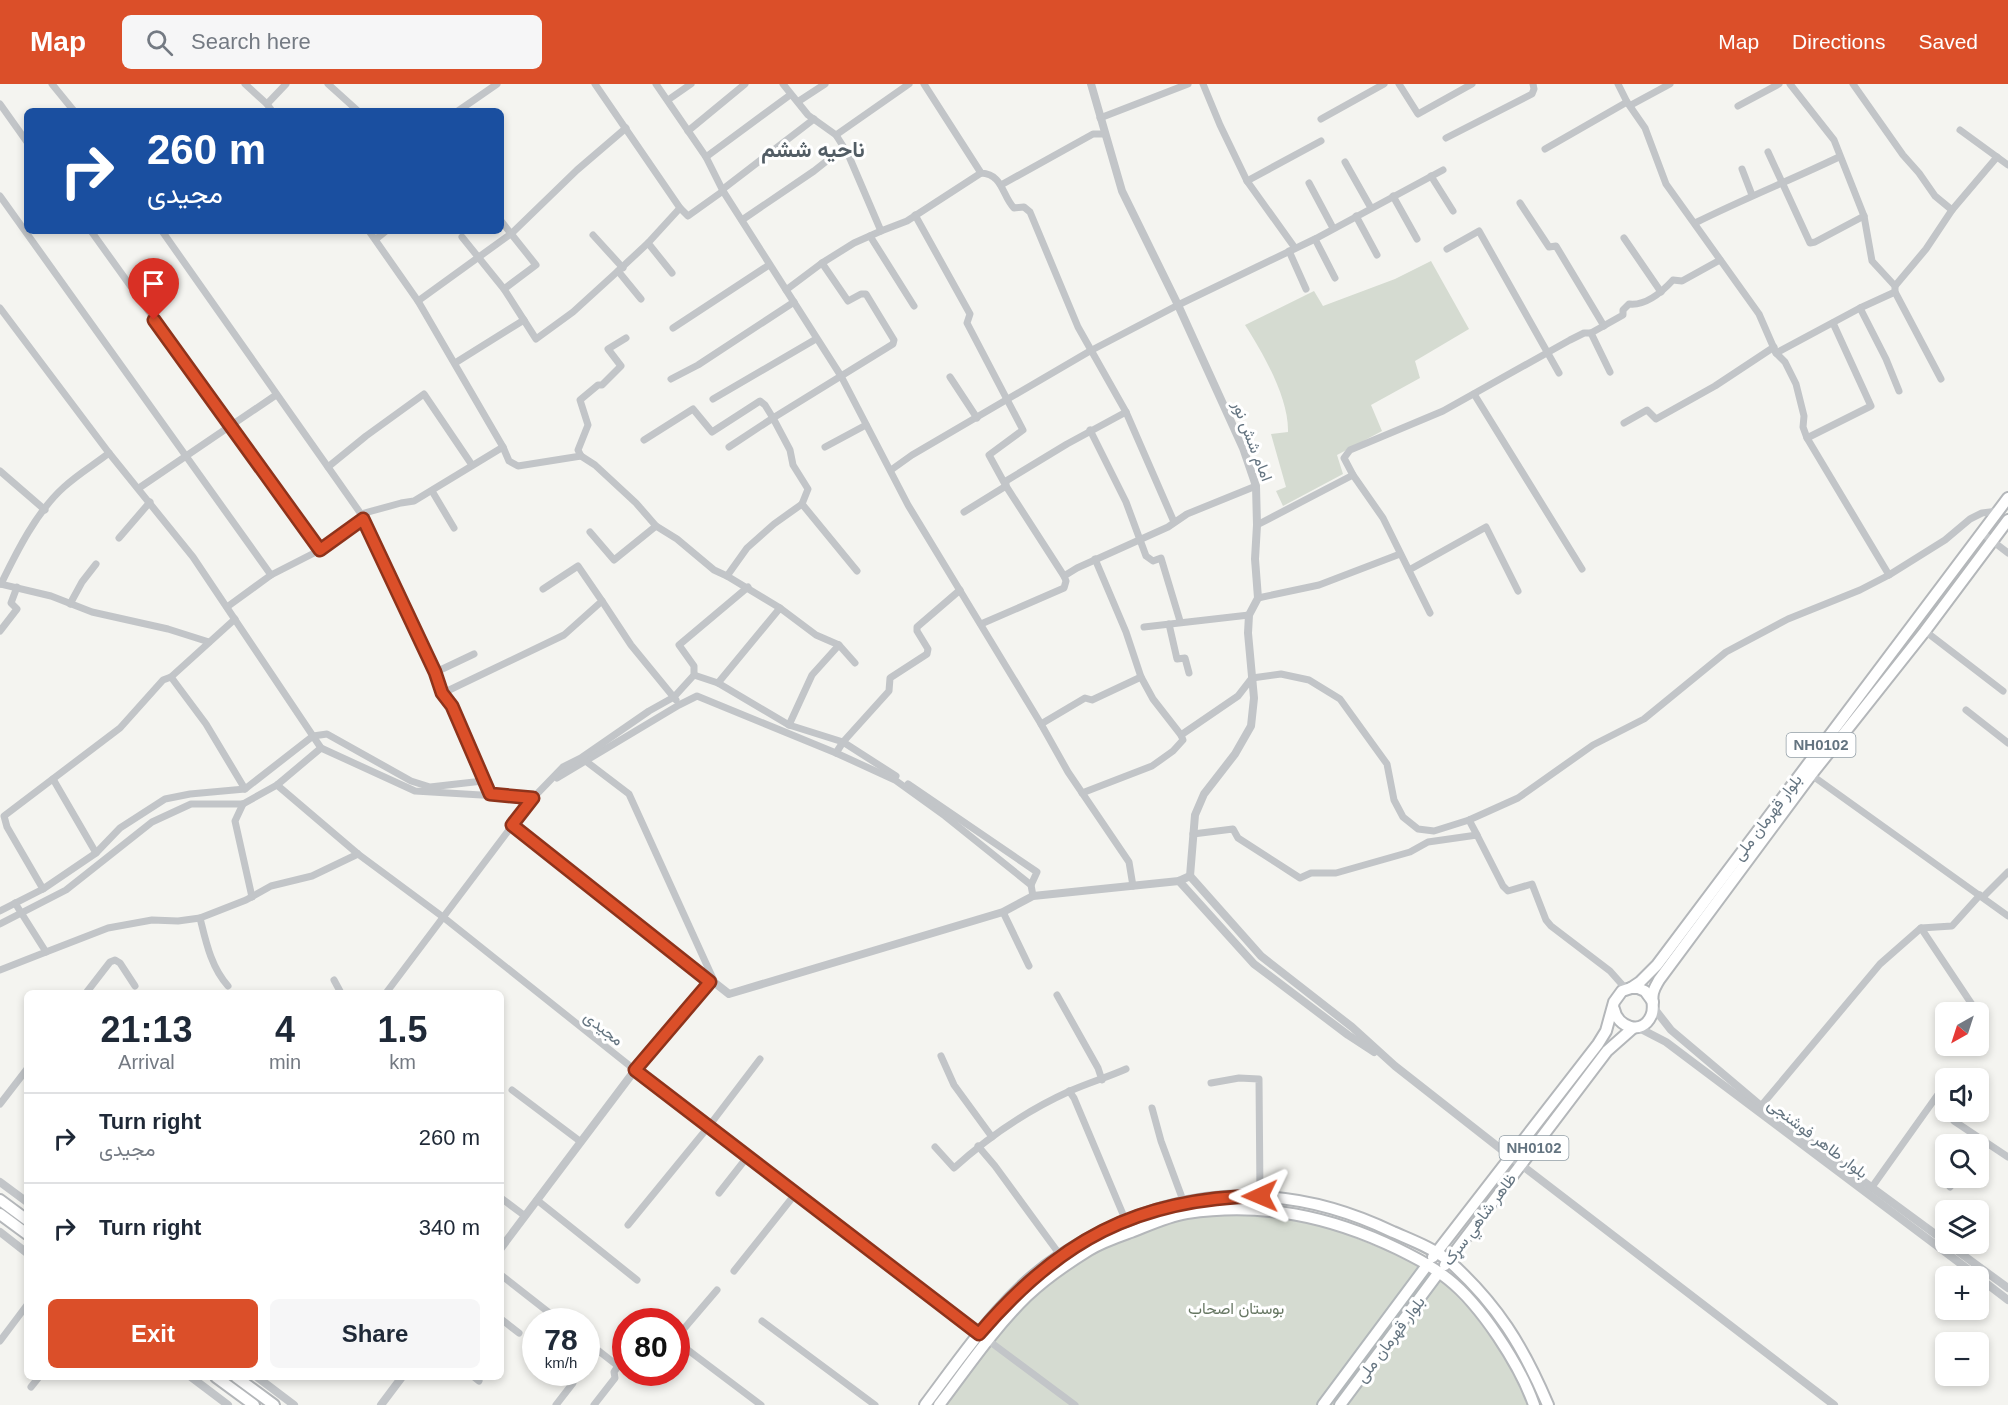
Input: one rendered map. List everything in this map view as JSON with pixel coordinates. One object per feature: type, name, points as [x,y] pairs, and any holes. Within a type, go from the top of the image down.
[{"type":"main road","name":"بلوار قهرمان ملی","points":[[1653,1005],[1653,992],[1659,980],[1807,772],[2008,498]]},
{"type":"main road","name":"بلوار قهرمان ملی","points":[[1629,988],[1640,982],[1657,965],[1807,772],[1925,631],[2008,520]]},
{"type":"main road","points":[[1629,988],[1644,991],[1653,1005]]},
{"type":"main road","name":"NH0102","points":[[1614,1008],[1617,996],[1629,988]]},
{"type":"main road","name":"NH0102","points":[[1635,1028],[1647,1022],[1653,1013],[1653,1005]]},
{"type":"main road","points":[[1614,1008],[1622,1024],[1635,1028]]},
{"type":"main road","name":"ظاهر شاهي سړک","points":[[1437,1253],[1598,1044],[1614,1008]]},
{"type":"main road","name":"ظاهر شاهي سړک","points":[[1439,1272],[1607,1051],[1635,1028]]},
{"type":"main road","points":[[939,1405],[1020,1288],[1060,1256],[1125,1220],[1184,1203],[1221,1197],[1260,1196],[1319,1204],[1379,1225],[1448,1260],[1484,1295],[1514,1334],[1535,1373],[1548,1405]]},
{"type":"main road","points":[[0,1200],[24,1218]]},
{"type":"main road","points":[[925,1405],[984,1337],[1028,1295],[1045,1280],[1091,1249],[1156,1221],[1185,1213],[1222,1209],[1268,1210],[1317,1217],[1373,1237],[1428,1264],[1464,1294],[1488,1322],[1509,1353],[1534,1405]]},
{"type":"main road","points":[[0,1214],[24,1232]]},
{"type":"main road","name":"NH0102","points":[[1428,1264],[1437,1253]]},
{"type":"main road","name":"ظاهر شاهي سړک","points":[[1323,1405],[1428,1264]]},
{"type":"main road","name":"بلوار قهرمان ملی","points":[[1340,1405],[1439,1272]]},
{"type":"main road","points":[[220,1380],[254,1405]]},
{"type":"main road","points":[[240,1380],[274,1405]]},
{"type":"street","points":[[52,84],[72,108]]},
{"type":"street","points":[[245,84],[270,108]]},
{"type":"street","points":[[267,104],[286,84]]},
{"type":"street","points":[[328,84],[355,108]]},
{"type":"street","points":[[462,108],[497,84]]},
{"type":"street","points":[[595,84],[680,208],[688,216],[814,119]]},
{"type":"street","points":[[656,84],[706,158],[723,190],[841,376],[908,505],[1041,724],[1053,748],[1129,862],[1134,886]]},
{"type":"street","points":[[668,100],[691,84]]},
{"type":"street","points":[[688,131],[746,84]]},
{"type":"street","points":[[783,84],[808,115],[836,135],[848,154],[881,231]]},
{"type":"street","points":[[799,101],[825,84]]},
{"type":"street","points":[[836,135],[909,84]]},
{"type":"street","points":[[924,84],[981,173]]},
{"type":"street","name":"امام شش نور","points":[[1091,84],[1122,191],[1178,305],[1243,448],[1256,486],[1255,559],[1258,598],[1250,615],[1248,633],[1254,698],[1251,726],[1235,754],[1204,794],[1195,815],[1190,876]]},
{"type":"street","points":[[1100,118],[1188,84]]},
{"type":"street","points":[[1203,84],[1220,125],[1248,181],[1292,249],[1306,289]]},
{"type":"street","points":[[1321,119],[1384,84]]},
{"type":"street","points":[[1399,84],[1418,114],[1472,84]]},
{"type":"street","points":[[1446,138],[1532,94],[1533,84]]},
{"type":"street","points":[[1618,84],[1645,128],[1666,184],[1759,314],[1775,350],[1785,362],[1797,384],[1804,416],[1803,428],[1807,438],[1889,575]]},
{"type":"street","points":[[1545,149],[1629,103],[1670,84]]},
{"type":"street","points":[[1738,106],[1779,84]]},
{"type":"street","points":[[1790,84],[1834,140],[1864,216],[1872,261],[1895,289],[1941,379]]},
{"type":"street","points":[[1852,84],[1935,196],[1952,210]]},
{"type":"street","points":[[706,158],[790,95]]},
{"type":"street","points":[[0,104],[24,138]]},
{"type":"street","points":[[418,301],[512,233],[577,170],[626,128]]},
{"type":"street","points":[[1960,130],[2008,165]]},
{"type":"street","points":[[1001,185],[1093,134],[1105,134]]},
{"type":"street","points":[[1248,181],[1321,141]]},
{"type":"street","points":[[742,220],[814,171],[843,148]]},
{"type":"street","points":[[1768,152],[1810,243],[1864,216]]},
{"type":"street","points":[[1695,223],[1839,157]]},
{"type":"street","points":[[1624,423],[1647,410],[1656,419],[1775,350],[1833,324],[1895,289],[1952,210],[1997,158]]},
{"type":"street","points":[[1345,162],[1371,208]]},
{"type":"street","points":[[1742,169],[1752,195]]},
{"type":"street","points":[[891,470],[912,455],[1090,351],[1178,305],[1315,239],[1443,170]]},
{"type":"street","points":[[786,290],[854,243],[907,221],[981,173],[992,175],[1001,185],[1011,206],[1024,207],[1030,212],[1090,351],[1101,364],[1126,412],[1174,522]]},
{"type":"street","points":[[1431,176],[1453,212]]},
{"type":"street","points":[[1309,183],[1333,228]]},
{"type":"street","points":[[0,196],[24,230]]},
{"type":"street","points":[[1393,196],[1417,239]]},
{"type":"street","points":[[1520,203],[1549,247],[1556,246],[1604,326]]},
{"type":"street","points":[[462,237],[504,289],[536,339],[573,312],[648,243],[680,208]]},
{"type":"street","points":[[915,215],[970,314],[967,322],[1023,430],[989,455],[1066,581],[1064,588],[981,624]]},
{"type":"street","points":[[1356,216],[1377,255]]},
{"type":"street","points":[[504,224],[536,265],[504,289]]},
{"type":"street","points":[[1448,249],[1479,231],[1559,373]]},
{"type":"street","points":[[27,234],[271,575]]},
{"type":"street","points":[[93,234],[320,550]]},
{"type":"street","points":[[164,234],[362,517],[435,672],[442,693],[452,706],[490,794]]},
{"type":"street","points":[[371,234],[418,301],[509,461],[518,466],[581,456]]},
{"type":"street","points":[[376,240],[383,234]]},
{"type":"street","points":[[593,235],[641,299]]},
{"type":"street","points":[[870,236],[914,306]]},
{"type":"street","points":[[1624,238],[1661,292]]},
{"type":"street","points":[[1315,239],[1335,278]]},
{"type":"street","points":[[648,243],[672,273]]},
{"type":"street","points":[[1430,613],[1383,518],[1344,458],[1350,450],[1443,411],[1548,352],[1584,333],[1591,333],[1604,326],[1623,315],[1623,310],[1629,304],[1637,305],[1661,292],[1673,280],[1682,281],[1720,260]]},
{"type":"street","points":[[729,447],[893,344],[894,340],[866,294],[861,294],[848,301],[822,263]]},
{"type":"street","points":[[673,328],[770,265]]},
{"type":"street","points":[[671,379],[698,365],[794,302]]},
{"type":"street","points":[[0,308],[3,316],[193,557],[321,748],[415,791],[533,798]]},
{"type":"street","points":[[1860,308],[1886,359],[1899,391]]},
{"type":"street","points":[[455,363],[524,320]]},
{"type":"street","points":[[1807,438],[1871,406],[1833,324]]},
{"type":"street","points":[[1591,333],[1610,372]]},
{"type":"street","points":[[626,338],[608,349],[621,366],[602,385],[598,385],[580,400],[588,425],[578,450],[581,456],[595,465],[636,503],[656,526],[677,539],[714,570],[748,587],[816,635],[839,645],[855,663]]},
{"type":"street","points":[[712,399],[816,339]]},
{"type":"street","points":[[950,377],[977,418]]},
{"type":"street","points":[[328,467],[424,394],[472,465]]},
{"type":"street","points":[[1474,394],[1582,569]]},
{"type":"street","points":[[139,488],[276,395]]},
{"type":"street","points":[[644,440],[693,409],[712,432],[760,401],[773,418],[790,450],[793,465],[808,489],[802,504],[774,524],[747,548],[727,576]]},
{"type":"street","points":[[964,512],[1006,486],[1006,481],[1090,430],[1126,412]]},
{"type":"street","points":[[825,447],[866,425]]},
{"type":"street","points":[[1090,430],[1126,502],[1146,556],[1153,561],[1161,558],[1180,621]]},
{"type":"street","points":[[227,607],[271,575],[320,550],[362,517],[401,503],[414,501],[503,447]]},
{"type":"street","points":[[110,453],[65,486],[27,533],[0,584],[51,596],[92,612],[168,629],[209,642]]},
{"type":"street","points":[[0,471],[45,510]]},
{"type":"street","points":[[1257,525],[1353,474]]},
{"type":"street","points":[[1064,576],[1077,567],[1168,527],[1186,514],[1256,486]]},
{"type":"street","points":[[432,491],[454,528]]},
{"type":"street","points":[[119,538],[150,502]]},
{"type":"street","points":[[802,504],[857,571]]},
{"type":"street","points":[[1181,735],[1238,696],[1252,678],[1281,674],[1309,680],[1340,699],[1387,764],[1394,800],[1403,817],[1418,829],[1434,831],[1469,820],[1518,798],[1593,745],[1644,719],[1726,652],[1788,619],[1860,590],[1889,575],[1945,540],[1970,519],[1982,513],[1998,511]]},
{"type":"street","points":[[590,532],[614,560],[656,526]]},
{"type":"street","points":[[1409,570],[1486,527],[1518,591]]},
{"type":"street","points":[[1982,533],[2008,553]]},
{"type":"street","points":[[1258,598],[1319,585],[1400,554]]},
{"type":"street","points":[[1082,793],[1152,766],[1173,752],[1183,741],[1181,735],[1153,699],[1141,677],[1126,632],[1095,559]]},
{"type":"street","points":[[70,604],[82,582],[96,564]]},
{"type":"street","points":[[543,589],[578,566],[631,645],[679,705]]},
{"type":"street","points":[[0,631],[17,609],[11,603],[17,587]]},
{"type":"street","points":[[547,783],[649,711],[674,697],[694,675],[694,666],[680,645],[748,587]]},
{"type":"street","points":[[836,753],[843,742],[889,691],[890,678],[927,654],[928,648],[917,627],[960,590]]},
{"type":"street","points":[[442,693],[564,635],[602,601]]},
{"type":"street","points":[[718,683],[780,608]]},
{"type":"street","points":[[1144,627],[1180,621],[1250,615]]},
{"type":"street","points":[[43,889],[7,827],[4,816],[120,728],[163,680],[171,677],[235,619]]},
{"type":"street","points":[[1169,624],[1177,659],[1185,658],[1189,673]]},
{"type":"street","points":[[1925,631],[2003,691]]},
{"type":"street","points":[[789,725],[812,675],[839,645]]},
{"type":"street","points":[[435,672],[474,654]]},
{"type":"street","points":[[694,675],[718,683],[789,725],[843,742],[1037,872],[1030,885]]},
{"type":"street","points":[[171,677],[206,724],[245,789]]},
{"type":"street","points":[[1041,724],[1085,698],[1092,700],[1141,677]]},
{"type":"street","points":[[563,767],[583,759],[697,696],[836,753],[895,780],[945,816],[1030,885],[1033,896]]},
{"type":"street","points":[[1966,710],[2008,743]]},
{"type":"street","points":[[0,910],[43,889],[96,853],[120,828],[165,799],[189,794],[245,789],[313,736],[327,734],[411,781],[430,787],[483,781]]},
{"type":"street","points":[[0,924],[66,890],[152,822],[191,804],[243,804],[277,785],[321,748]]},
{"type":"street","points":[[388,990],[533,798],[568,759]]},
{"type":"street","points":[[583,759],[629,794],[644,823],[712,983]]},
{"type":"street","points":[[1807,772],[2008,916]]},
{"type":"street","points":[[53,779],[96,853]]},
{"type":"street","name":"مجیدی","points":[[277,785],[358,854],[443,917],[635,1070],[1075,1405]]},
{"type":"street","points":[[243,804],[235,821],[252,897]]},
{"type":"street","points":[[1469,820],[1503,886],[1508,891],[1532,884],[1546,920],[1559,933],[1629,988]]},
{"type":"street","points":[[512,825],[729,994],[1003,912],[1033,896],[1179,881],[1190,876],[1261,956],[1511,1157],[1834,1405]]},
{"type":"street","points":[[1193,834],[1233,829],[1238,838],[1300,878],[1311,873],[1336,873],[1410,852],[1428,842],[1477,835]]},
{"type":"street","points":[[0,970],[108,928],[152,920],[178,921],[200,918],[252,897],[271,886],[312,876],[358,854]]},
{"type":"street","points":[[1761,1106],[1880,964],[1921,928],[1952,926],[2008,872]]},
{"type":"street","points":[[1179,881],[1254,964],[1348,1035],[1395,1066]]},
{"type":"street","points":[[15,903],[46,952]]},
{"type":"street","points":[[1003,912],[1029,966]]},
{"type":"street","points":[[200,918],[211,958],[220,977],[228,986]]},
{"type":"street","points":[[1921,928],[1970,1002]]},
{"type":"street","points":[[88,990],[110,962],[115,960],[120,963],[135,986]]},
{"type":"street","points":[[334,980],[339,990]]},
{"type":"street","points":[[504,1244],[635,1070],[712,983]]},
{"type":"street","points":[[1057,995],[1098,1068],[1102,1080]]},
{"type":"street","name":"بلوار طاهر فوشنجی","points":[[1653,1005],[1671,1030],[1761,1106],[1935,1234]]},
{"type":"street","name":"بلوار طاهر فوشنجی","points":[[1635,1028],[1666,1042],[1963,1266]]},
{"type":"street","points":[[941,1056],[954,1085],[992,1137]]},
{"type":"street","points":[[628,1225],[760,1059]]},
{"type":"street","points":[[935,1147],[954,1168],[978,1146],[1069,1091],[1126,1069]]},
{"type":"street","points":[[0,1104],[24,1073]]},
{"type":"street","points":[[1211,1083],[1239,1078],[1259,1079],[1260,1196]]},
{"type":"street","points":[[512,1090],[581,1142]]},
{"type":"street","points":[[1069,1091],[1125,1220]]},
{"type":"street","points":[[1872,1187],[1935,1099]]},
{"type":"street","points":[[1152,1108],[1161,1142],[1184,1203]]},
{"type":"street","points":[[1955,1122],[1970,1134]]},
{"type":"street","points":[[978,1146],[1060,1256]]},
{"type":"street","points":[[1989,1147],[2008,1157]]},
{"type":"street","points":[[719,1193],[748,1156]]},
{"type":"street","points":[[0,1182],[24,1200]]},
{"type":"street","points":[[734,1271],[796,1193]]},
{"type":"street","points":[[504,1200],[525,1216]]},
{"type":"street","points":[[537,1200],[637,1280]]},
{"type":"street","points":[[0,1232],[24,1251]]},
{"type":"street","name":"بلوار طاهر فوشنجی","points":[[1962,1254],[2008,1287]]},
{"type":"street","points":[[504,1277],[543,1308]]},
{"type":"street","name":"بلوار طاهر فوشنجی","points":[[1989,1285],[2008,1300]]},
{"type":"street","points":[[690,1323],[717,1290]]},
{"type":"street","points":[[0,1341],[24,1309]]},
{"type":"street","points":[[504,1321],[519,1333]]},
{"type":"street","points":[[762,1321],[876,1405]]},
{"type":"street","points":[[690,1351],[761,1405]]},
{"type":"street","points":[[594,1405],[615,1378],[614,1372],[618,1366],[600,1352]]},
{"type":"street","points":[[31,1387],[37,1380]]},
{"type":"street","points":[[195,1380],[228,1405]]},
{"type":"street","points":[[261,1380],[294,1405]]},
{"type":"street","points":[[381,1405],[400,1380]]},
{"type":"street","points":[[556,1405],[571,1386]]},
{"type":"green space","points":[[1431,261],[1469,329],[1415,361],[1420,378],[1371,405],[1382,431],[1337,455],[1343,474],[1283,506],[1276,491],[1286,487],[1271,434],[1288,432],[1287,419],[1274,376],[1245,325],[1314,291],[1323,306],[1395,279]]},
{"type":"green space","name":"بوستان اصحاب","points":[[1241,1212],[1313,1221],[1415,1262],[1442,1281],[1472,1312],[1505,1357],[1528,1405],[944,1405],[1001,1331],[1047,1282],[1102,1246],[1165,1221],[1196,1215]]},
{"type":"district","name":"ناحیه ششم","points":[[813,149]]},
{"type":"route","points":[[154,320],[320,550],[363,519],[435,672],[442,693],[452,706],[490,794],[533,798],[512,825],[710,982],[635,1070],[979,1334],[1020,1288],[1060,1256],[1125,1220],[1184,1203],[1221,1197],[1260,1196]]}]
